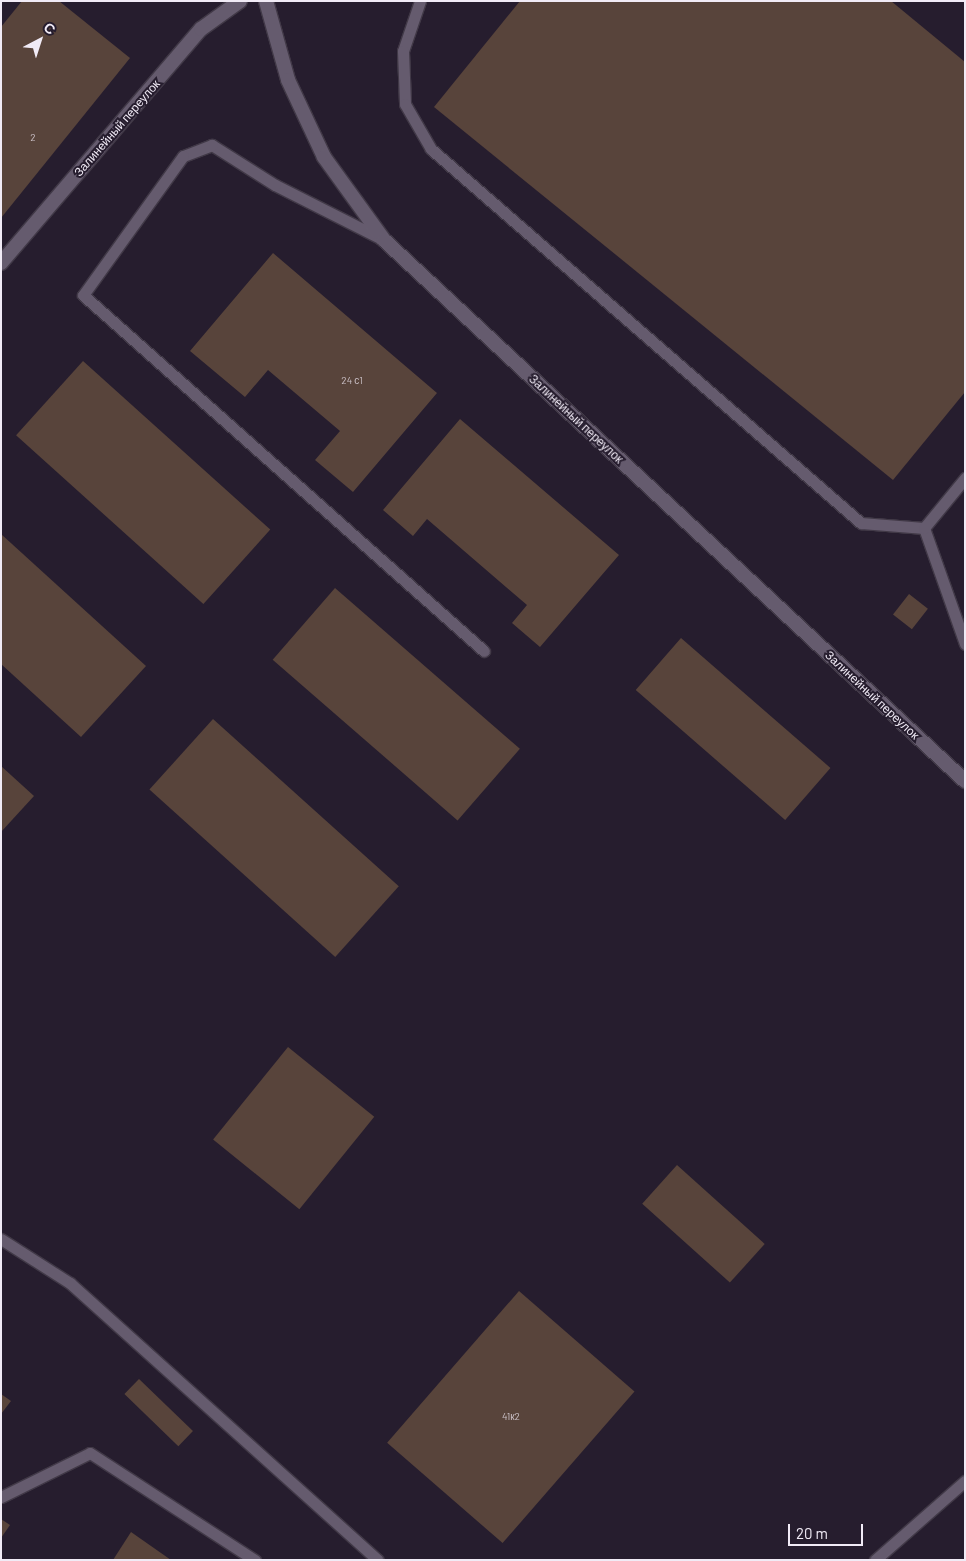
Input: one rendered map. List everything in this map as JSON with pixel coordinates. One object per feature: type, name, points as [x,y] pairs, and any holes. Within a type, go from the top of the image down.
[{"type":"street","name":"Залинейный переулок","points":[[1,263],[201,29],[240,1]]},
{"type":"street","name":"Залинейный переулок","points":[[266,1],[288,80],[324,157],[384,240],[965,781]]},
{"type":"lane","points":[[420,1],[403,51],[405,104],[431,149],[861,523],[924,528]]},
{"type":"lane","points":[[384,240],[275,185],[212,145],[183,156],[83,295],[484,652]]},
{"type":"lane","points":[[924,528],[965,478]]},
{"type":"lane","points":[[924,528],[965,644]]},
{"type":"lane","points":[[1,1239],[70,1283],[378,1560]]},
{"type":"lane","points":[[1,1497],[90,1453],[255,1560]]},
{"type":"lane","points":[[874,1560],[965,1481]]},
{"type":"building","points":[[22,1],[59,1],[130,58],[1,218],[1,27]]},
{"type":"building","points":[[520,1],[891,1],[965,62],[965,392],[893,480],[434,107]]},
{"type":"building","points":[[273,253],[437,393],[353,492],[315,460],[340,431],[268,370],[245,397],[190,351]]},
{"type":"building","points":[[83,361],[270,530],[203,604],[16,435]]},
{"type":"building","points":[[460,419],[619,555],[540,647],[512,623],[527,605],[427,519],[413,536],[383,510]]},
{"type":"building","points":[[1,534],[146,666],[81,737],[1,664]]},
{"type":"building","points":[[335,588],[520,749],[458,820],[273,660]]},
{"type":"building","points":[[909,594],[928,609],[912,629],[893,614]]},
{"type":"building","points":[[681,638],[830,768],[785,820],[636,690]]},
{"type":"building","points":[[213,719],[399,886],[335,957],[149,790]]},
{"type":"building","points":[[1,766],[34,796],[1,832]]},
{"type":"building","points":[[288,1047],[374,1117],[299,1209],[213,1139]]},
{"type":"building","points":[[677,1165],[765,1244],[730,1283],[642,1204]]},
{"type":"building","points":[[519,1291],[634,1391],[503,1543],[387,1443]]},
{"type":"building","points":[[139,1379],[193,1431],[178,1446],[124,1394]]},
{"type":"building","points":[[1,1394],[11,1401],[1,1414]]},
{"type":"building","points":[[1,1519],[10,1525],[1,1538]]},
{"type":"building","points":[[131,1532],[171,1560],[113,1560]]}]
